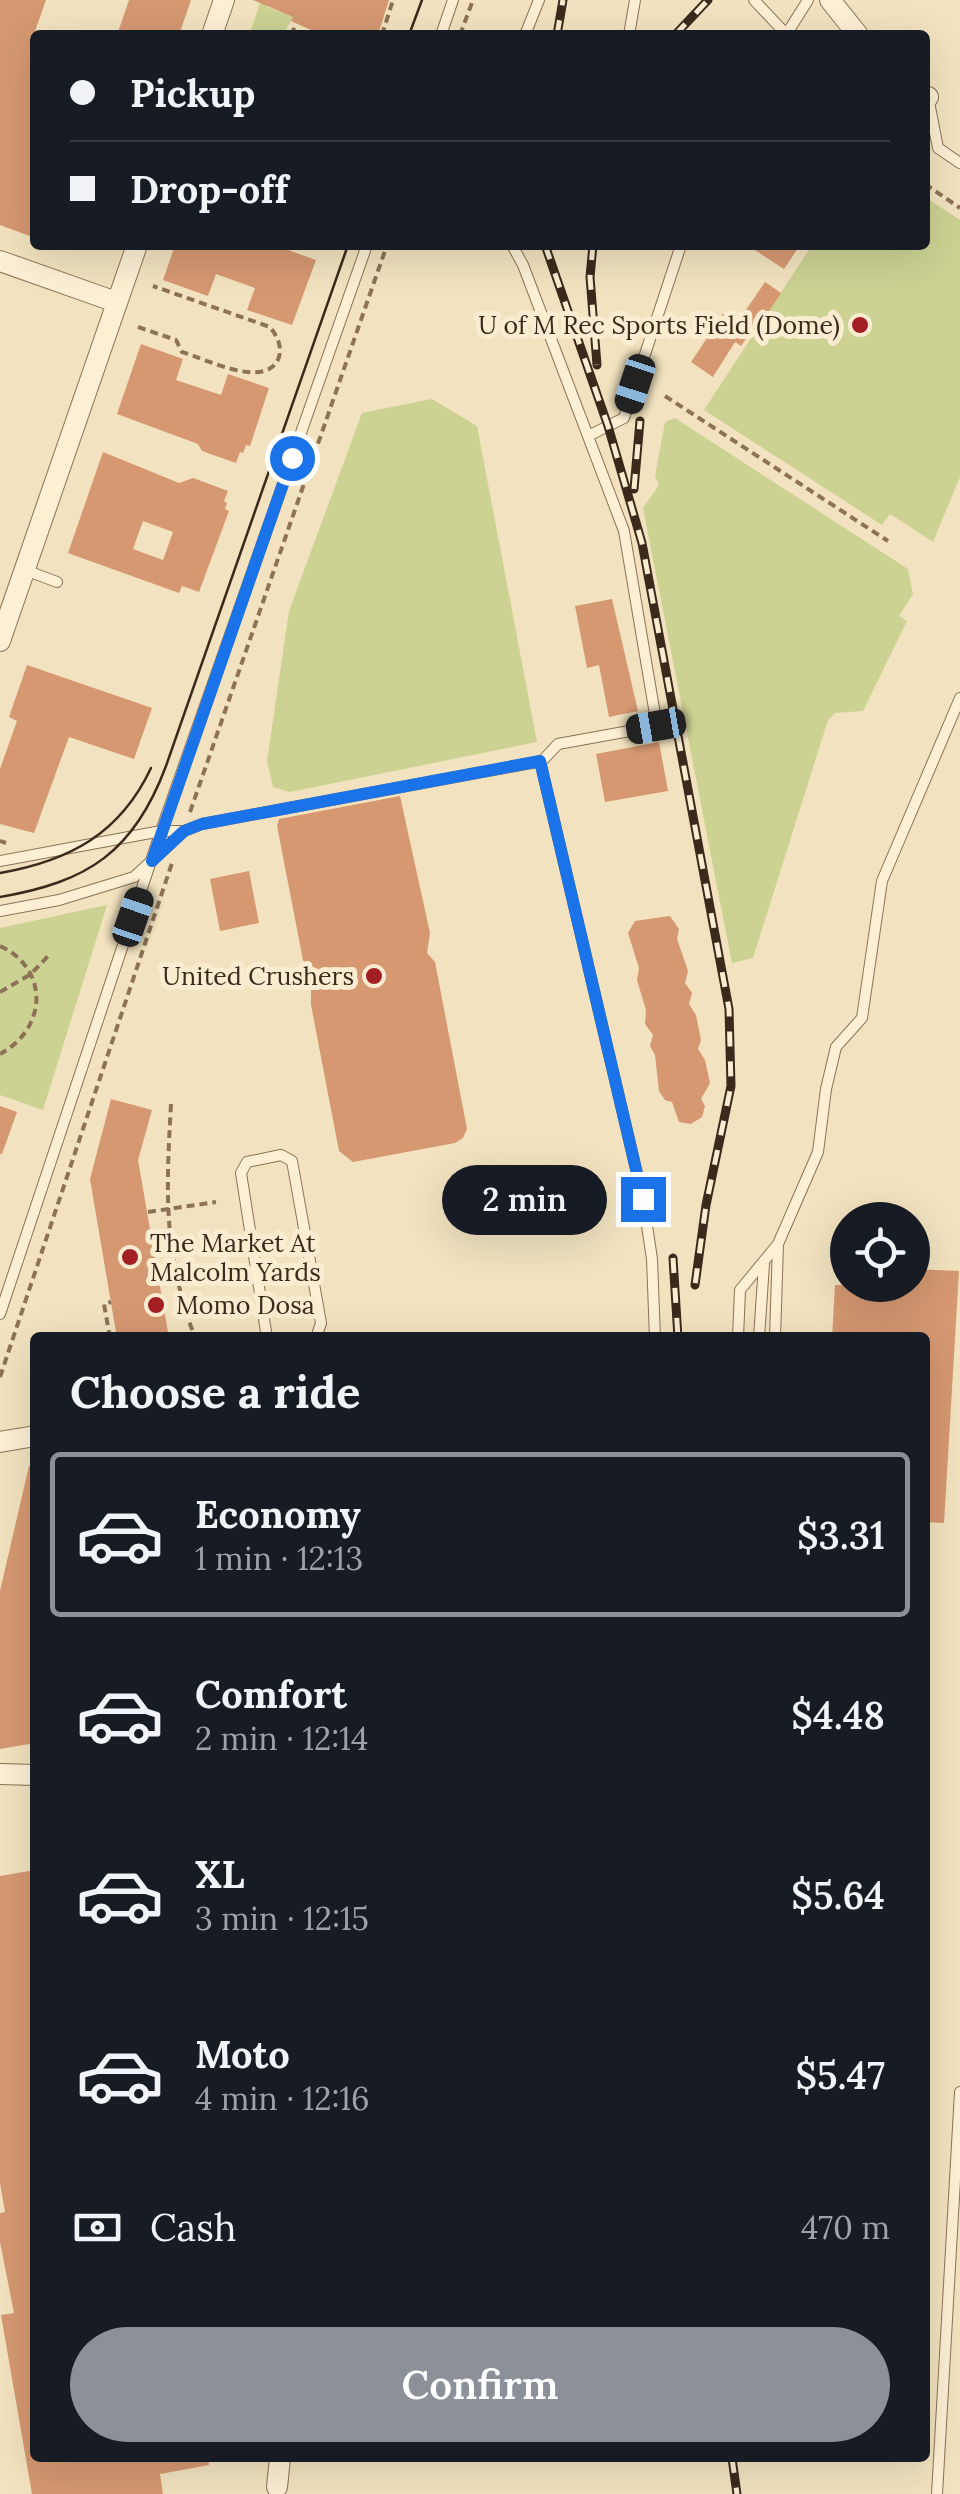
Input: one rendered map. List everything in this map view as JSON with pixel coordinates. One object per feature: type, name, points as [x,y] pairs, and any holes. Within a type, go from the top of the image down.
[{"type":"street","points":[[214,30],[224,0]]},
{"type":"street","points":[[830,0],[854,30]]},
{"type":"street","points":[[0,641],[135,250]]},
{"type":"street","points":[[0,261],[116,302]]},
{"type":"street","points":[[0,1442],[30,1437]]},
{"type":"street","points":[[0,1774],[30,1776]]},
{"type":"street","points":[[276,2490],[280,2462]]},
{"type":"lane","points":[[443,30],[453,0]]},
{"type":"lane","points":[[527,30],[539,0]]},
{"type":"lane","points":[[630,30],[635,0]]},
{"type":"lane","points":[[754,0],[781,30]]},
{"type":"lane","points":[[789,30],[808,0]]},
{"type":"lane","points":[[930,110],[938,148],[960,163]]},
{"type":"lane","points":[[0,1314],[161,830],[365,250]]},
{"type":"lane","points":[[0,911],[134,877],[184,831],[202,824],[540,761],[558,744],[656,726],[624,531],[514,250]]},
{"type":"lane","points":[[590,436],[624,418],[679,250]]},
{"type":"lane","points":[[25,570],[56,582]]},
{"type":"lane","points":[[738,1332],[740,1290],[778,1244],[818,1152],[836,1046],[862,1018],[882,882],[960,698]]},
{"type":"lane","points":[[540,761],[643,1199],[652,1259],[655,1332]]},
{"type":"lane","points":[[0,861],[161,830],[184,831]]},
{"type":"lane","points":[[266,1332],[241,1173],[248,1162],[281,1155],[292,1161],[321,1323],[318,1332]]},
{"type":"lane","points":[[775,1332],[778,1244]]},
{"type":"lane","points":[[759,1332],[764,1262]]},
{"type":"lane","points":[[938,2494],[960,2092]]},
{"type":"path","points":[[383,30],[394,0]]},
{"type":"path","points":[[462,30],[473,0]]},
{"type":"path","points":[[293,30],[296,24]]},
{"type":"path","points":[[930,187],[960,208]]},
{"type":"path","points":[[0,1377],[385,250]]},
{"type":"path","points":[[138,326],[176,340],[182,352],[254,375],[272,368],[278,360],[279,342],[270,327],[153,286]]},
{"type":"path","points":[[665,396],[888,541]]},
{"type":"path","points":[[0,946],[18,957],[31,974],[38,1000],[32,1025],[18,1043],[0,1054]]},
{"type":"path","points":[[0,992],[31,974],[49,955]]},
{"type":"path","points":[[171,1104],[165,1209],[177,1287],[193,1332]]},
{"type":"path","points":[[148,1212],[216,1202]]},
{"type":"path","points":[[109,1332],[104,1304],[111,1302]]},
{"type":"green space","points":[[261,0],[269,0],[267,7],[293,17],[286,30],[251,30]]},
{"type":"green space","name":"U of M Rec Sports Field (Dome)","points":[[930,200],[960,220],[960,477],[933,542],[890,514],[882,525],[704,410],[809,250],[930,250]]},
{"type":"green space","points":[[432,399],[477,426],[537,742],[290,792],[273,787],[267,761],[289,611],[362,413]]},
{"type":"green space","points":[[675,418],[908,569],[913,594],[899,616],[907,621],[863,711],[835,713],[828,720],[753,958],[732,963],[643,508],[659,485],[655,476],[665,422]]},
{"type":"green space","points":[[107,905],[43,1110],[0,1095],[0,928]]},
{"type":"building","points":[[0,0],[46,0],[35,30],[30,30],[30,236],[0,225]]},
{"type":"building","points":[[129,0],[191,0],[181,30],[119,30]]},
{"type":"building","points":[[253,0],[389,0],[380,30],[311,30],[291,21],[293,17]]},
{"type":"building","points":[[173,250],[288,250],[316,260],[292,325],[247,310],[255,288],[216,274],[208,296],[163,280]]},
{"type":"building","points":[[755,250],[797,250],[784,269]]},
{"type":"building","points":[[765,282],[781,293],[758,328],[755,326],[741,346],[735,342],[713,377],[691,362],[723,314],[737,323]]},
{"type":"building","points":[[141,344],[183,359],[176,380],[221,395],[228,374],[269,388],[250,446],[240,452],[236,463],[202,451],[198,444],[117,414]]},
{"type":"building","points":[[103,452],[179,483],[193,478],[228,491],[224,501],[229,511],[199,592],[182,586],[179,593],[68,553]],"holes":[[[143,521],[173,532],[163,560],[133,549]]]},
{"type":"building","points":[[612,599],[638,711],[609,717],[599,665],[587,668],[575,606]]},
{"type":"building","points":[[27,665],[152,708],[134,759],[69,737],[34,833],[0,824],[0,769],[17,721],[9,717]]},
{"type":"building","points":[[659,742],[668,791],[605,802],[596,754]]},
{"type":"building","name":"United Crushers","points":[[400,796],[430,933],[427,953],[435,962],[467,1129],[455,1143],[353,1162],[339,1151],[311,1005],[311,971],[303,960],[277,826],[279,819]]},
{"type":"building","points":[[249,871],[259,923],[220,931],[210,879]]},
{"type":"building","points":[[670,916],[679,929],[677,939],[688,971],[685,983],[692,993],[689,1004],[696,1015],[701,1040],[698,1049],[710,1083],[701,1099],[705,1106],[702,1117],[691,1124],[679,1122],[672,1102],[659,1091],[655,1055],[650,1046],[653,1035],[645,1024],[646,1010],[637,980],[639,968],[628,933],[635,921]]},
{"type":"building","name":"The Market At Malcolm Yards","points":[[111,1099],[152,1110],[138,1160],[168,1332],[116,1332],[90,1179]]},
{"type":"building","points":[[0,1106],[17,1112],[2,1154],[0,1154]]},
{"type":"building","points":[[930,1270],[959,1271],[944,1523],[930,1522],[930,1332],[832,1332],[834,1302],[930,1302]]},
{"type":"building","points":[[30,1466],[30,1744],[0,1749],[0,1591]]},
{"type":"building","points":[[30,1871],[30,2462],[209,2462],[209,2465],[160,2474],[163,2494],[32,2494],[1,2315],[14,2313],[0,2242],[0,2213],[5,2212],[0,2183],[0,1876]]},
{"type":"tram line","points":[[411,30],[422,0]]},
{"type":"tram line","points":[[0,897],[31,891],[83,872],[123,841],[153,796],[346,250]]},
{"type":"tram line","points":[[0,873],[48,861],[90,841],[124,811],[151,768]]},
{"type":"railway","points":[[558,30],[563,0]]},
{"type":"railway","points":[[680,30],[708,0]]},
{"type":"railway","points":[[547,250],[608,426],[642,543],[729,1009],[731,1086],[706,1205],[695,1285]]},
{"type":"railway","points":[[593,250],[590,277],[597,365]]},
{"type":"railway","points":[[634,489],[640,421]]},
{"type":"railway","points":[[673,1258],[678,1332]]},
{"type":"railway","points":[[733,2462],[737,2494]]},
{"type":"place","name":"U of M Rec Sports Field (Dome)","points":[[860,325]]},
{"type":"place","name":"United Crushers","points":[[374,976]]},
{"type":"place","name":"The Market At Malcolm Yards","points":[[130,1257]]},
{"type":"place","name":"Momo Dosa","points":[[156,1305]]},
{"type":"route","points":[[292,458],[152,861],[184,831],[202,824],[540,761],[643,1199]]}]
